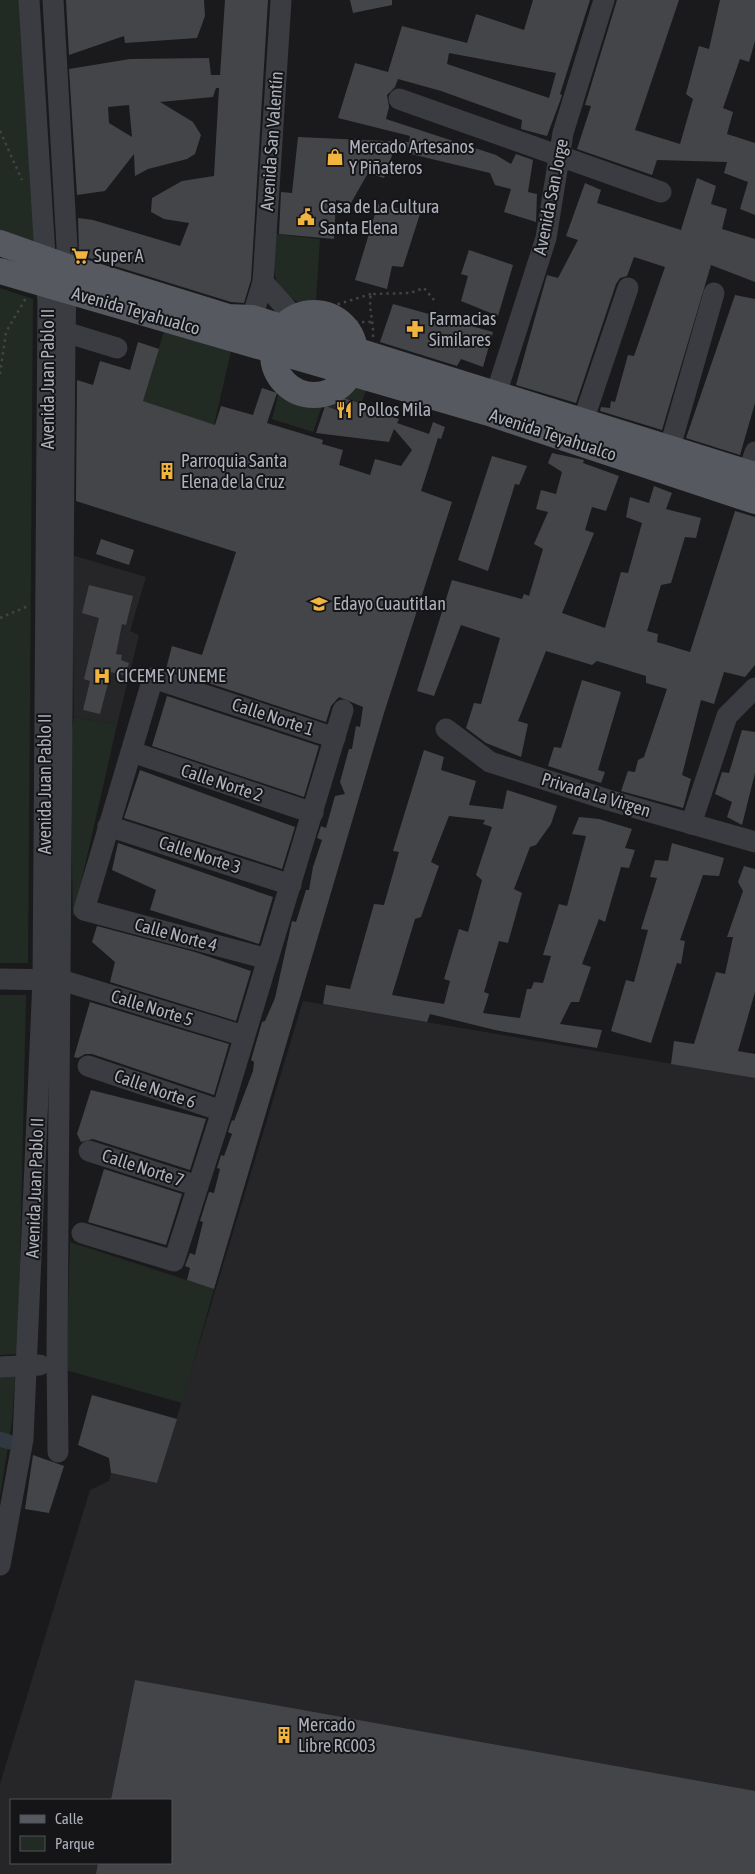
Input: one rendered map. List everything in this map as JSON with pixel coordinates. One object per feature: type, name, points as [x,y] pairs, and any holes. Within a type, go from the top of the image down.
[{"type":"main road","name":"Avenida Teyahualco","points":[[0,242],[51,278],[283,332],[359,353],[670,447],[751,479]]},
{"type":"main road","name":"Avenida Teyahualco","points":[[0,271],[51,278],[228,317],[252,318],[283,332]]},
{"type":"main road","points":[[283,332],[274,366],[282,380],[294,390],[310,395],[326,393],[340,386],[359,353]]},
{"type":"main road","name":"Avenida Teyahualco","points":[[359,353],[489,413],[751,479]]},
{"type":"street","name":"Avenida Juan Pablo II","points":[[0,1565],[23,1439],[52,980],[51,278],[29,0]]},
{"type":"street","points":[[53,0],[51,278],[64,332],[52,980],[58,1452]]},
{"type":"street","name":"Avenida San Valentín","points":[[252,318],[263,282],[281,0]]},
{"type":"street","name":"Avenida San Jorge","points":[[496,394],[546,238],[561,156],[563,133],[604,0]]},
{"type":"street","points":[[399,99],[661,192]]},
{"type":"street","points":[[263,282],[283,332]]},
{"type":"street","points":[[583,421],[628,288]]},
{"type":"street","points":[[670,447],[714,292]]},
{"type":"street","points":[[64,332],[118,348]]},
{"type":"street","name":"Calle Norte 1","points":[[132,752],[153,678],[335,738]]},
{"type":"street","points":[[691,824],[727,716],[755,688]]},
{"type":"street","points":[[82,1233],[174,1261],[222,1111],[343,710]]},
{"type":"street","name":"Privada La Virgen","points":[[446,729],[490,762],[755,842]]},
{"type":"street","points":[[108,826],[132,752]]},
{"type":"street","name":"Calle Norte 2","points":[[132,752],[313,813]]},
{"type":"street","name":"Calle Norte 3","points":[[108,826],[291,885]]},
{"type":"street","name":"Calle Norte 4","points":[[108,826],[84,910],[268,959]]},
{"type":"street","name":"Calle Norte 5","points":[[0,979],[52,980],[244,1036]]},
{"type":"street","name":"Calle Norte 6","points":[[88,1066],[222,1111]]},
{"type":"street","name":"Calle Norte 7","points":[[89,1151],[198,1186]]},
{"type":"street","points":[[0,1367],[57,1364]]},
{"type":"path","points":[[0,131],[24,184]]},
{"type":"path","points":[[0,374],[6,332],[51,278]]},
{"type":"path","points":[[374,322],[346,322],[332,306],[371,294],[410,293],[424,288],[434,300]]},
{"type":"path","points":[[359,353],[374,322],[368,306],[371,294]]},
{"type":"path","points":[[0,618],[31,605]]},
{"type":"shaded area","name":"CICEME Y UNEME","points":[[72,555],[146,577],[130,631],[139,635],[117,725],[74,717]]},
{"type":"shaded area","points":[[303,1001],[755,1078],[755,1874],[0,1874],[0,1784],[90,1490],[109,1481],[111,1473],[157,1483]]},
{"type":"green space","points":[[0,0],[19,0],[34,242],[0,231]]},
{"type":"green space","points":[[275,234],[320,239],[316,301],[305,303],[294,300],[285,294],[280,287],[274,272]]},
{"type":"green space","points":[[0,288],[33,299],[28,963],[0,963]]},
{"type":"green space","points":[[164,331],[231,351],[214,425],[143,401]]},
{"type":"green space","points":[[345,384],[367,388],[361,403],[344,398],[340,411],[322,406],[313,432],[272,419],[279,392],[296,401],[305,403],[323,402],[339,392]]},
{"type":"green space","points":[[74,717],[117,725],[73,918],[70,745]]},
{"type":"green space","points":[[0,995],[26,995],[18,1354],[0,1355]]},
{"type":"green space","points":[[70,1242],[214,1289],[182,1403],[66,1370]]},
{"type":"green space","points":[[0,1377],[15,1377],[12,1421],[0,1496]]},
{"type":"building","points":[[66,0],[204,0],[205,16],[197,38],[125,43],[124,36],[69,55]]},
{"type":"building","points":[[225,0],[268,0],[251,280],[244,303],[231,302],[79,255],[78,218],[93,220],[180,246],[189,223],[164,219],[151,212],[152,198],[182,181],[214,176],[219,88],[216,88],[213,97],[160,102],[193,122],[201,135],[195,154],[187,159],[148,169],[135,176],[134,154],[105,191],[77,195],[69,69],[130,59],[209,58],[211,75],[220,75]],"holes":[[[129,105],[132,137],[109,123],[108,107]]]},
{"type":"building","points":[[350,0],[392,0],[392,5],[353,13]]},
{"type":"building","points":[[533,0],[590,0],[560,94],[562,95],[547,136],[521,129],[522,120],[441,91],[398,79],[395,87],[387,95],[389,107],[386,119],[496,155],[511,164],[516,154],[533,160],[528,192],[537,194],[536,222],[504,212],[511,189],[495,185],[490,173],[394,150],[384,178],[368,173],[351,203],[336,200],[334,239],[279,234],[281,192],[292,193],[298,137],[409,142],[410,136],[338,118],[355,63],[388,72],[402,26],[467,43],[476,14],[524,30]],"holes":[[[449,53],[556,73],[549,98],[447,64]]]},
{"type":"building","points":[[617,0],[679,0],[635,130],[680,144],[693,99],[686,94],[699,46],[709,49],[720,0],[755,0],[755,41],[749,62],[740,59],[723,108],[733,112],[727,134],[755,143],[755,215],[740,209],[748,182],[724,173],[727,162],[657,160],[652,175],[577,149],[591,106],[585,105]]},
{"type":"building","points":[[697,178],[716,186],[711,204],[727,209],[722,229],[755,239],[755,282],[711,265],[662,430],[600,411],[601,407],[610,408],[611,401],[615,402],[628,355],[634,356],[665,267],[634,257],[627,276],[620,278],[616,284],[576,403],[516,385],[547,275],[558,278],[578,240],[566,236],[585,183],[601,190],[597,203],[681,230]]},
{"type":"building","points":[[378,204],[420,214],[403,267],[392,266],[387,289],[355,280]]},
{"type":"building","points":[[469,250],[513,265],[498,316],[461,301],[468,276],[461,274]]},
{"type":"building","points":[[735,295],[755,299],[755,403],[740,455],[686,438]]},
{"type":"building","points":[[393,304],[493,332],[483,367],[461,359],[457,366],[380,342]]},
{"type":"building","points":[[138,342],[159,349],[143,401],[215,425],[221,406],[253,415],[262,388],[277,393],[267,423],[323,440],[322,444],[343,450],[339,465],[370,475],[375,459],[401,466],[412,450],[394,429],[389,442],[316,433],[325,406],[340,411],[343,398],[370,406],[369,410],[399,419],[397,423],[429,434],[433,422],[445,427],[441,439],[438,438],[421,491],[452,502],[384,713],[214,1289],[187,1280],[190,1268],[185,1266],[190,1253],[195,1255],[203,1222],[200,1221],[209,1192],[214,1193],[220,1169],[217,1168],[221,1155],[224,1156],[232,1134],[228,1132],[253,1071],[254,1062],[251,1060],[262,1022],[265,1021],[275,998],[292,921],[296,922],[306,890],[309,890],[313,867],[322,840],[317,838],[321,826],[326,828],[335,796],[345,794],[340,782],[349,749],[352,749],[356,726],[360,727],[363,707],[339,697],[331,706],[326,722],[166,669],[172,646],[202,655],[236,552],[76,501],[77,380],[93,385],[100,361],[130,370]]},
{"type":"building","points":[[552,453],[584,460],[583,463],[619,476],[606,511],[592,507],[585,530],[594,533],[562,613],[605,628],[621,572],[628,573],[642,523],[626,517],[630,497],[649,503],[654,486],[672,493],[666,509],[701,518],[696,538],[685,537],[671,583],[661,585],[647,631],[658,634],[657,642],[690,652],[735,511],[755,517],[755,665],[745,677],[724,672],[714,704],[701,700],[682,775],[691,779],[683,808],[621,791],[628,771],[635,772],[638,760],[644,757],[667,689],[646,683],[646,676],[597,661],[592,665],[546,651],[518,721],[528,724],[521,757],[486,743],[466,728],[474,703],[481,704],[500,638],[461,625],[434,696],[417,691],[452,580],[522,599],[524,594],[529,596],[543,549],[534,544],[548,512],[536,509],[541,490],[556,494],[562,472],[548,463]]},
{"type":"building","points":[[492,456],[527,466],[519,485],[515,484],[488,571],[458,560]]},
{"type":"building","points":[[101,539],[134,550],[129,565],[96,554]]},
{"type":"building","points":[[89,585],[133,596],[126,625],[122,624],[116,654],[122,655],[121,660],[129,663],[126,676],[111,672],[100,714],[83,710],[90,681],[84,679],[99,618],[82,613]]},
{"type":"building","points":[[582,680],[621,692],[598,770],[605,772],[601,783],[548,766],[554,747],[561,748]]},
{"type":"building","points":[[167,696],[319,746],[304,797],[152,746]]},
{"type":"building","points":[[742,730],[755,732],[755,773],[742,825],[727,817],[732,802],[715,794],[722,772],[729,773]]},
{"type":"building","points":[[424,750],[444,757],[441,770],[476,781],[469,805],[503,809],[507,790],[557,806],[551,824],[536,845],[530,847],[514,889],[522,893],[508,943],[499,941],[484,992],[489,994],[483,1013],[520,1018],[527,989],[531,989],[534,982],[543,983],[551,956],[543,955],[559,904],[567,906],[586,836],[572,834],[579,817],[599,819],[632,829],[625,848],[635,850],[629,868],[621,867],[605,922],[599,919],[582,964],[591,967],[579,1002],[571,1002],[560,1024],[602,1030],[597,1048],[495,1030],[430,1014],[427,1022],[323,1004],[326,985],[350,989],[374,904],[384,905],[399,852],[393,851]],"holes":[[[449,816],[485,820],[483,824],[492,827],[476,875],[482,880],[468,932],[459,929],[444,979],[450,981],[444,1004],[392,995],[415,919],[421,917],[439,866],[431,862]]]},
{"type":"building","points":[[140,770],[295,827],[282,869],[124,818]]},
{"type":"building","points":[[118,843],[273,897],[259,944],[150,910],[156,890],[112,870]]},
{"type":"building","points":[[672,843],[724,858],[719,876],[703,875],[680,940],[685,941],[681,964],[677,963],[651,1043],[611,1031],[626,980],[634,982],[648,930],[641,929],[657,878],[650,877],[655,860],[668,861]]},
{"type":"building","points":[[744,866],[755,869],[755,992],[738,1051],[755,1054],[755,1078],[671,1064],[674,1041],[694,1044],[716,972],[725,974],[733,937],[727,937],[743,891],[738,882]]},
{"type":"building","points":[[97,926],[195,952],[251,971],[236,1021],[110,982],[115,962],[92,942]]},
{"type":"building","points":[[90,1002],[229,1044],[214,1095],[92,1054],[85,1054],[78,1058],[74,1057]]},
{"type":"building","points":[[91,1090],[206,1119],[190,1170],[93,1139],[81,1142],[77,1134]]},
{"type":"building","points":[[104,1169],[182,1194],[166,1245],[88,1222]]},
{"type":"building","points":[[92,1395],[177,1419],[157,1483],[111,1473],[109,1458],[78,1445]]},
{"type":"building","points":[[33,1455],[64,1466],[49,1513],[25,1509]]},
{"type":"building","name":"Mercado Libre RC003","points":[[135,1680],[755,1791],[755,1874],[96,1874],[98,1864],[172,1864],[172,1799],[111,1799]]},
{"type":"waterway","points":[[0,1439],[9,1442],[0,1439]]},
{"type":"place","name":"Mercado Artesanos Y Piñateros","points":[[335,157]]},
{"type":"place","name":"Casa de La Cultura Santa Elena","points":[[306,217]]},
{"type":"place","name":"Super A","points":[[80,256]]},
{"type":"place","name":"Farmacias Similares","points":[[415,329]]},
{"type":"place","name":"Pollos Mila","points":[[344,410]]},
{"type":"place","name":"Parroquia Santa Elena de la Cruz","points":[[167,471]]},
{"type":"place","name":"Edayo Cuautitlan","points":[[319,604]]},
{"type":"place","name":"CICEME Y UNEME","points":[[102,676]]},
{"type":"place","name":"Mercado Libre RC003","points":[[284,1735]]}]
